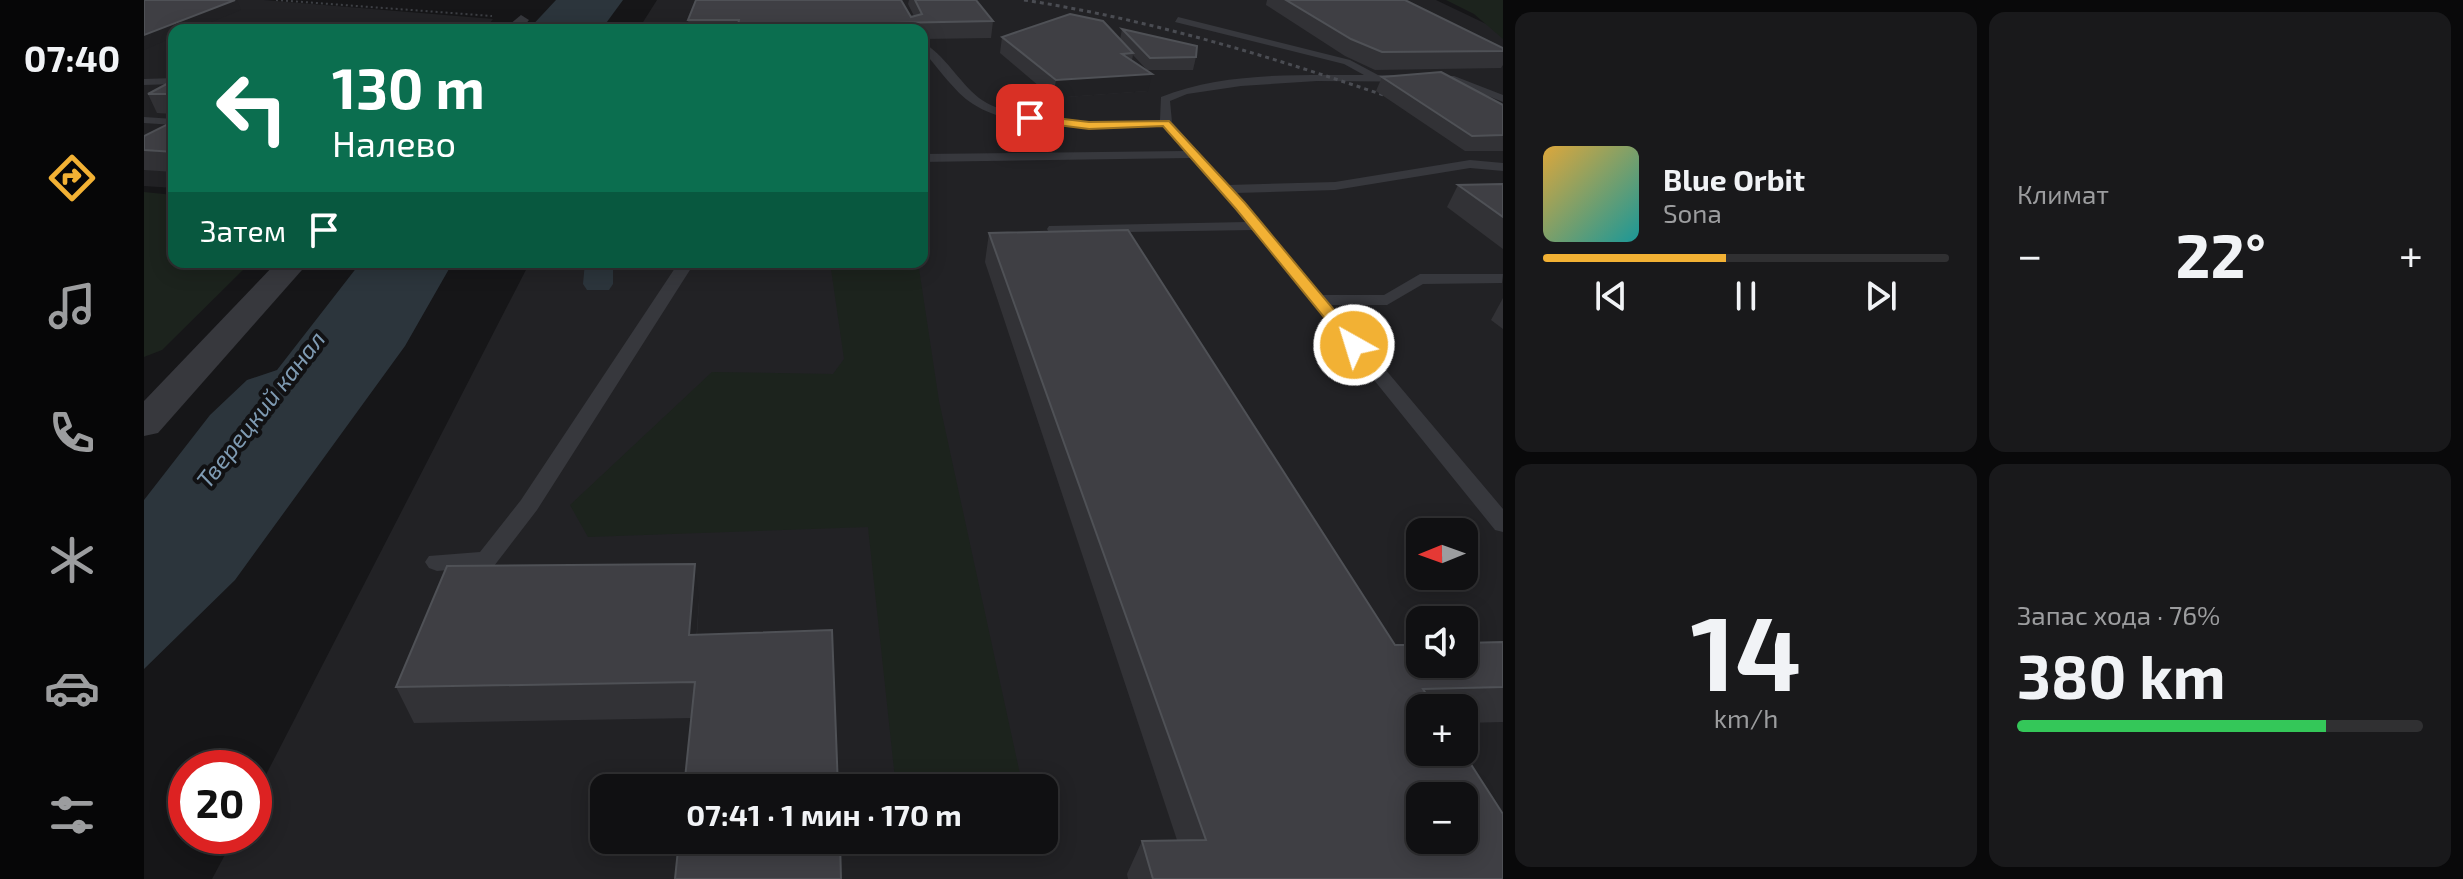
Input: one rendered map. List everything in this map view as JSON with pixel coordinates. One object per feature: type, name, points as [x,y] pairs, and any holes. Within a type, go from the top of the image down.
[{"type":"street","points":[[144,424],[288,268]]},
{"type":"lane","points":[[1178,20],[1347,62],[1377,79]]},
{"type":"lane","points":[[928,54],[977,102],[1011,115],[1089,126],[1166,123]]},
{"type":"lane","points":[[1165,99],[1185,91],[1241,83],[1377,79],[1454,79],[1503,99]]},
{"type":"lane","points":[[144,82],[168,81]]},
{"type":"lane","points":[[1155,88],[1165,99],[1166,123],[1225,189],[1503,524]]},
{"type":"lane","points":[[144,120],[168,122]]},
{"type":"lane","points":[[928,158],[1194,154]]},
{"type":"lane","points":[[1225,189],[1335,186],[1470,164],[1503,167]]},
{"type":"lane","points":[[1064,246],[1054,229],[1256,226]]},
{"type":"lane","points":[[437,562],[486,560],[529,505],[683,268]]},
{"type":"lane","points":[[1317,300],[1387,300],[1420,279],[1502,278]]},
{"type":"path","points":[[276,0],[506,24]]},
{"type":"shaded area","points":[[144,0],[264,0],[493,19],[489,24],[168,24],[168,188],[144,186]]},
{"type":"shaded area","points":[[657,0],[1436,0],[1503,32],[1503,879],[212,879],[225,854],[272,854],[272,763],[527,268],[928,268],[928,24],[642,24]]},
{"type":"shaded area","points":[[1446,0],[1503,0],[1503,39],[1474,14]]},
{"type":"shaded area","points":[[144,192],[168,194],[168,268],[245,268],[162,350],[144,357]]},
{"type":"shaded area","points":[[831,268],[919,268],[939,401],[1020,774],[894,774],[868,527],[588,537],[570,505],[712,372],[833,374],[844,359]]},
{"type":"water","points":[[556,0],[623,0],[605,24],[534,24]]},
{"type":"water","name":"Тверецкий канал","points":[[356,268],[450,268],[405,346],[235,580],[144,669],[144,500],[210,415],[247,380],[277,370]]},
{"type":"building","points":[[144,0],[235,0],[168,24],[144,35]]},
{"type":"building","points":[[696,0],[901,0],[911,17],[922,14],[915,0],[976,0],[993,21],[738,24],[739,20],[688,20]]},
{"type":"building","points":[[1286,0],[1405,0],[1503,48],[1503,51],[1382,52],[1351,39]]},
{"type":"building","points":[[1070,14],[1103,21],[1133,53],[1122,54],[1152,74],[1056,80],[1002,37]]},
{"type":"building","points":[[1122,29],[1197,46],[1196,57],[1150,58]]},
{"type":"building","points":[[1441,72],[1503,105],[1503,135],[1472,136],[1382,77]]},
{"type":"building","points":[[168,83],[168,94],[148,94]]},
{"type":"building","points":[[168,124],[168,152],[144,150],[144,136]]},
{"type":"building","points":[[1503,184],[1503,217],[1458,185]]},
{"type":"building","points":[[1128,230],[1395,645],[1406,645],[1406,678],[1478,678],[1478,643],[1503,642],[1503,687],[1423,689],[1426,694],[1406,694],[1406,766],[1472,766],[1503,814],[1503,879],[1153,879],[1142,841],[1206,840],[989,233]]},
{"type":"building","points":[[695,564],[689,635],[832,630],[837,774],[685,774],[695,682],[396,687],[447,566]]},
{"type":"building","points":[[678,854],[840,854],[841,879],[675,879]]},
{"type":"waterway","points":[[598,284],[599,268]]},
{"type":"railway","points":[[1024,0],[1167,29],[1306,69],[1398,100]]},
{"type":"route","points":[[1030,118],[1089,126],[1166,123],[1240,206],[1354,345]]}]
